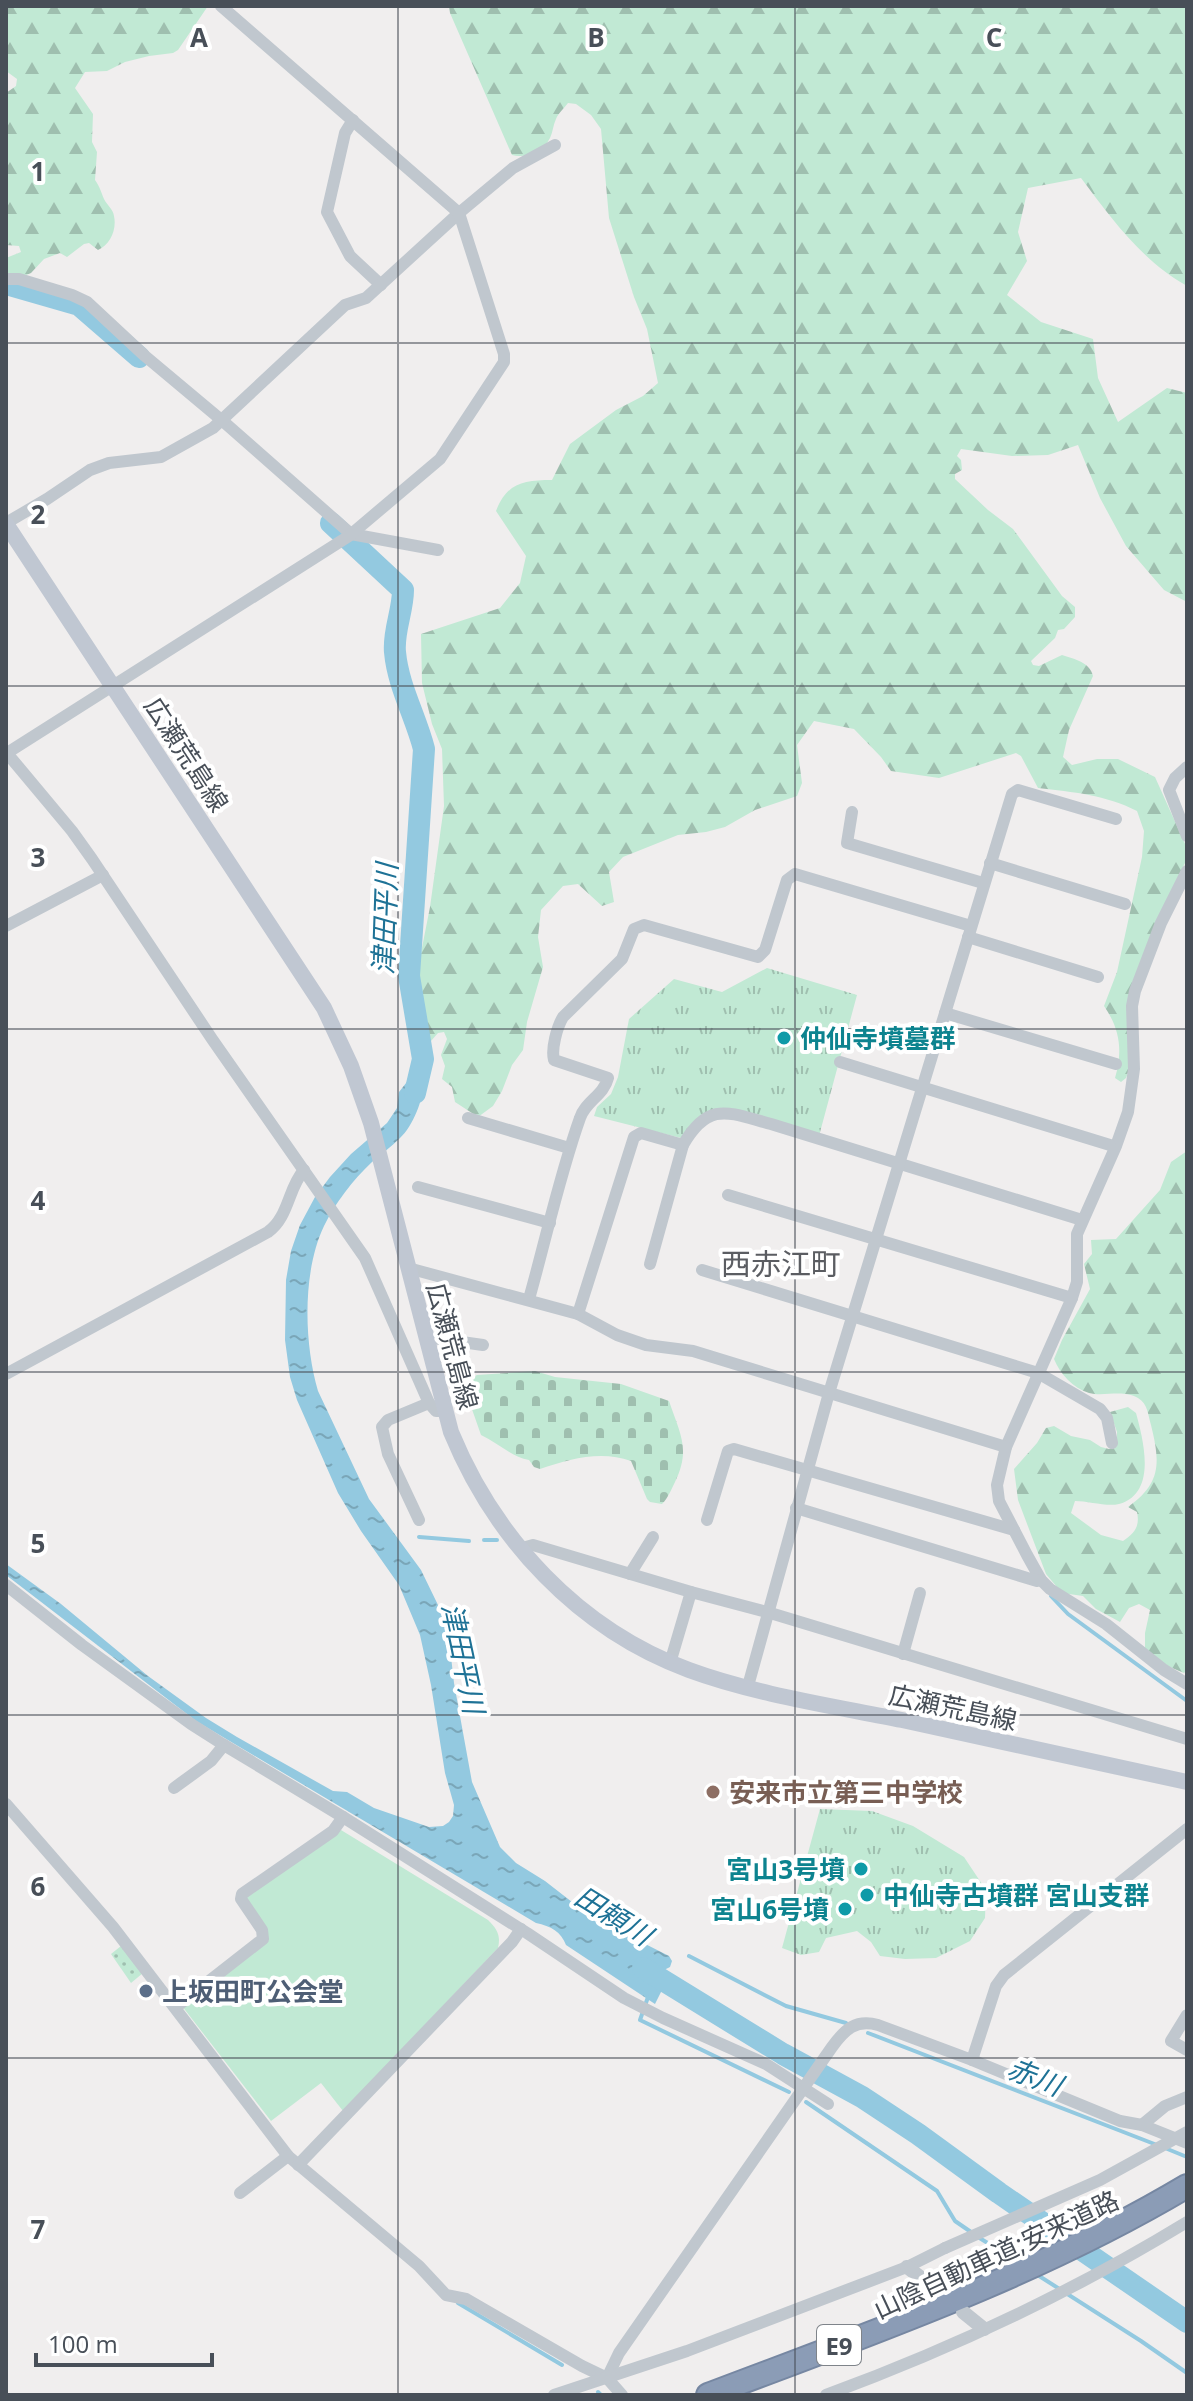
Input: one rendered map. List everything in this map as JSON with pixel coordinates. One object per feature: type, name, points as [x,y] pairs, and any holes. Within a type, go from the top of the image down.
[{"type":"highway","name":"山陰自動車道;安来道路","points":[[708,2395],[969,2302],[1187,2186]]},
{"type":"highway","name":"山陰自動車道;安来道路","points":[[736,2395],[969,2302],[1096,2243],[1187,2193]]},
{"type":"main road","name":"広瀬荒島線","points":[[6,524],[324,1008],[351,1066],[371,1123],[426,1337],[437,1407],[483,1499],[519,1549],[588,1615],[670,1663],[712,1678],[1187,1782]]},
{"type":"street","points":[[221,6],[459,213],[504,362],[440,459],[347,537],[114,687],[6,752],[72,831],[370,1266],[437,1407],[388,1420],[382,1427],[388,1454],[419,1520]]},
{"type":"street","points":[[353,120],[345,133],[327,201],[327,212],[350,256],[381,285]]},
{"type":"street","points":[[6,524],[90,470],[109,463],[161,457],[218,424],[345,305],[366,298],[513,168],[555,145]]},
{"type":"street","points":[[6,279],[19,279],[87,302],[218,424],[347,537],[438,550]]},
{"type":"street","points":[[1187,767],[1175,778],[1169,790],[1187,836]]},
{"type":"street","points":[[748,1686],[829,1393],[1012,794],[1016,790],[1116,819]]},
{"type":"street","points":[[852,812],[847,843],[983,883]]},
{"type":"street","points":[[990,863],[1125,904]]},
{"type":"street","points":[[1187,871],[1161,923],[1135,991],[1132,1006],[1134,1069],[1128,1112],[1082,1220],[1075,1243],[1078,1270],[1072,1298],[1006,1447],[999,1470],[998,1494],[1041,1580],[1062,1598],[1106,1624],[1164,1670],[1187,1684]]},
{"type":"street","points":[[529,1299],[569,1148],[582,1112],[606,1086],[608,1078],[554,1060],[552,1054],[559,1022],[622,959],[636,927],[644,925],[758,957],[765,950],[787,880],[795,874],[1098,977]]},
{"type":"street","points":[[6,926],[103,875]]},
{"type":"street","points":[[945,1013],[1116,1064]]},
{"type":"street","points":[[840,1062],[1110,1145]]},
{"type":"street","points":[[650,1264],[683,1145],[688,1135],[707,1116],[723,1112],[1082,1220]]},
{"type":"street","points":[[468,1118],[569,1148]]},
{"type":"street","points":[[578,1314],[634,1137],[641,1133],[683,1145]]},
{"type":"street","points":[[6,1374],[268,1232],[281,1220],[296,1180],[304,1170]]},
{"type":"street","points":[[418,1187],[550,1223]]},
{"type":"street","points":[[728,1195],[1072,1298]]},
{"type":"street","points":[[408,1268],[578,1314],[617,1335],[646,1345],[693,1351],[1006,1447]]},
{"type":"street","points":[[702,1270],[1038,1373],[1100,1409],[1107,1418],[1112,1443]]},
{"type":"street","points":[[426,1337],[483,1345]]},
{"type":"street","points":[[707,1520],[728,1451],[734,1449],[1014,1530]]},
{"type":"street","points":[[796,1508],[1041,1580]]},
{"type":"street","points":[[630,1574],[653,1537]]},
{"type":"street","points":[[519,1549],[533,1545],[1187,1739]]},
{"type":"street","points":[[6,1585],[191,1724],[521,1929],[624,1998],[766,2064],[828,2104]]},
{"type":"street","points":[[670,1663],[691,1592]]},
{"type":"street","points":[[903,1654],[920,1593]]},
{"type":"street","points":[[174,1788],[211,1761],[224,1745]]},
{"type":"street","points":[[6,1804],[113,1927],[293,2161],[419,2266],[446,2295],[466,2299],[607,2378],[622,2395]]},
{"type":"street","points":[[176,2007],[263,1939],[262,1930],[241,1899],[242,1894],[333,1831],[343,1817]]},
{"type":"street","points":[[972,2060],[996,1986],[1004,1975],[1187,1829]]},
{"type":"street","points":[[240,2193],[293,2161],[512,1942],[521,1929]]},
{"type":"street","points":[[1187,2015],[1171,2041],[1187,2050]]},
{"type":"street","points":[[607,2378],[619,2353],[804,2087],[832,2047],[853,2025],[866,2022],[972,2060],[1120,2121],[1142,2125],[1187,2143]]},
{"type":"street","points":[[1142,2125],[1165,2106],[1187,2097]]},
{"type":"street","points":[[554,2395],[687,2351],[907,2267],[1061,2199],[1187,2132]]},
{"type":"street","points":[[826,2395],[984,2329],[1134,2255],[1187,2222]]},
{"type":"street","points":[[907,2267],[928,2283]]},
{"type":"street","points":[[969,2302],[984,2329]]},
{"type":"green space","points":[[6,6],[208,6],[173,53],[125,62],[107,71],[85,72],[75,88],[93,114],[92,142],[97,152],[95,180],[113,214],[113,232],[106,245],[98,250],[89,243],[84,244],[67,257],[60,253],[44,259],[24,276],[6,275],[6,258],[21,252],[19,246],[6,245],[6,93],[16,86],[17,79],[6,71]]},
{"type":"green space","points":[[449,6],[1187,6],[1187,286],[1142,251],[1081,178],[1028,188],[1018,232],[1027,261],[1007,295],[1041,322],[1093,339],[1098,378],[1118,422],[1167,388],[1187,393],[1187,602],[1164,590],[1126,546],[1100,498],[1078,445],[1048,455],[1012,456],[961,449],[957,456],[961,460],[962,470],[955,474],[955,479],[1013,529],[1062,596],[1075,607],[1075,617],[1064,629],[1058,630],[1055,638],[1031,661],[1039,666],[1062,655],[1085,664],[1093,676],[1069,730],[1063,757],[1072,765],[1097,759],[1118,759],[1155,777],[1186,846],[1185,863],[1142,961],[1130,1067],[1121,1082],[1115,1078],[1119,1059],[1117,1032],[1104,1006],[1117,972],[1142,857],[1144,831],[1137,811],[1101,798],[1038,788],[1021,756],[1016,753],[939,778],[891,771],[854,729],[814,721],[797,745],[802,783],[797,796],[755,810],[725,827],[678,835],[623,857],[609,872],[614,902],[602,906],[578,884],[563,886],[541,910],[538,937],[543,967],[527,1022],[523,1050],[512,1065],[493,1106],[478,1117],[455,1102],[452,1087],[442,1079],[445,1066],[441,1055],[447,1039],[444,1032],[426,1042],[421,1021],[418,968],[444,806],[442,749],[422,683],[421,634],[500,608],[520,583],[526,556],[496,511],[505,494],[524,482],[552,480],[570,444],[658,383],[647,329],[609,218],[601,129],[591,115],[576,104],[568,103],[557,117],[544,147],[529,155],[512,155]]},
{"type":"green space","points":[[767,968],[857,995],[819,1136],[724,1108],[681,1138],[594,1116],[597,1107],[611,1094],[618,1077],[629,1019],[674,979],[722,992]]},
{"type":"green space","points":[[1187,1151],[1187,1670],[1184,1673],[1165,1665],[1145,1648],[1150,1610],[1139,1604],[1129,1608],[1120,1622],[1096,1609],[1083,1596],[1062,1593],[1046,1574],[1018,1500],[1014,1469],[1046,1428],[1054,1426],[1101,1447],[1109,1449],[1117,1446],[1117,1432],[1110,1412],[1128,1407],[1136,1413],[1144,1450],[1145,1464],[1139,1489],[1119,1504],[1075,1501],[1071,1513],[1101,1535],[1123,1541],[1136,1529],[1137,1512],[1128,1507],[1153,1480],[1157,1461],[1146,1407],[1132,1395],[1083,1391],[1068,1380],[1054,1359],[1090,1289],[1084,1264],[1092,1254],[1091,1240],[1116,1239],[1160,1190],[1171,1162]]},
{"type":"green space","points":[[535,1371],[555,1377],[621,1384],[669,1401],[683,1451],[680,1470],[662,1504],[647,1499],[631,1461],[597,1456],[540,1469],[481,1435],[467,1395],[466,1381],[477,1375]]},
{"type":"green space","points":[[820,1809],[872,1811],[913,1826],[964,1857],[986,1890],[985,1918],[970,1941],[936,1958],[880,1956],[871,1942],[857,1931],[826,1938],[819,1952],[801,1955],[782,1948]]},
{"type":"green space","points":[[341,1830],[488,1920],[498,1932],[498,1948],[343,2111],[321,2083],[271,2121],[182,2006],[268,1940],[267,1931],[245,1901],[247,1894]]},
{"type":"green space","points":[[121,1946],[143,1973],[131,1983],[111,1954]]},
{"type":"water","points":[[421,1064],[423,1089],[409,1127],[345,1192],[328,1217],[317,1244],[308,1308],[313,1372],[318,1391],[369,1499],[421,1570],[438,1605],[449,1639],[472,1782],[500,1847],[516,1863],[590,1916],[669,1956],[672,1961],[670,1967],[664,1970],[670,1974],[655,2004],[566,1945],[555,1930],[536,1923],[196,1721],[6,1575],[6,1564],[206,1718],[333,1791],[347,1792],[374,1808],[429,1827],[443,1826],[449,1822],[454,1805],[445,1773],[420,1635],[399,1585],[338,1493],[297,1400],[285,1340],[286,1280],[300,1225],[330,1177],[387,1123],[397,1108],[399,1092]]},
{"type":"waterway","name":"津田平川","points":[[6,284],[79,305],[139,357]]},
{"type":"waterway","name":"津田平川","points":[[331,523],[403,590],[395,652],[424,749],[409,976],[423,1059],[415,1093]]},
{"type":"waterway","points":[[419,1537],[469,1541]]},
{"type":"waterway","points":[[484,1540],[497,1540]]},
{"type":"waterway","points":[[1051,1596],[1068,1614],[1187,1701]]},
{"type":"waterway","name":"赤川","points":[[689,1956],[786,2006],[846,2023]]},
{"type":"waterway","name":"田頼川","points":[[643,1968],[783,2054],[862,2097],[1187,2322]]},
{"type":"waterway","points":[[648,1997],[640,2020],[789,2092]]},
{"type":"waterway","name":"赤川","points":[[868,2033],[1157,2145]]},
{"type":"waterway","points":[[806,2102],[937,2191],[955,2221],[971,2232]]},
{"type":"waterway","name":"赤川","points":[[1165,2148],[1187,2157]]},
{"type":"waterway","points":[[978,2237],[1018,2262]]},
{"type":"waterway","points":[[1036,2274],[1187,2373]]},
{"type":"waterway","points":[[458,2303],[562,2365]]},
{"type":"waterway","points":[[598,2392],[601,2395]]},
{"type":"tunnel","points":[[928,2283],[956,2306]]},
{"type":"place","name":"仲仙寺墳墓群","points":[[784,1038]]},
{"type":"place","name":"安来市立第三中学校","points":[[713,1792]]},
{"type":"place","name":"宮山3号墳","points":[[861,1869]]},
{"type":"place","name":"中仙寺古墳群 宮山支群","points":[[867,1895]]},
{"type":"place","name":"宮山6号墳","points":[[845,1909]]},
{"type":"place","name":"上坂田町公会堂","points":[[146,1991]]},
{"type":"district","name":"西赤江町","points":[[781,1263]]}]
